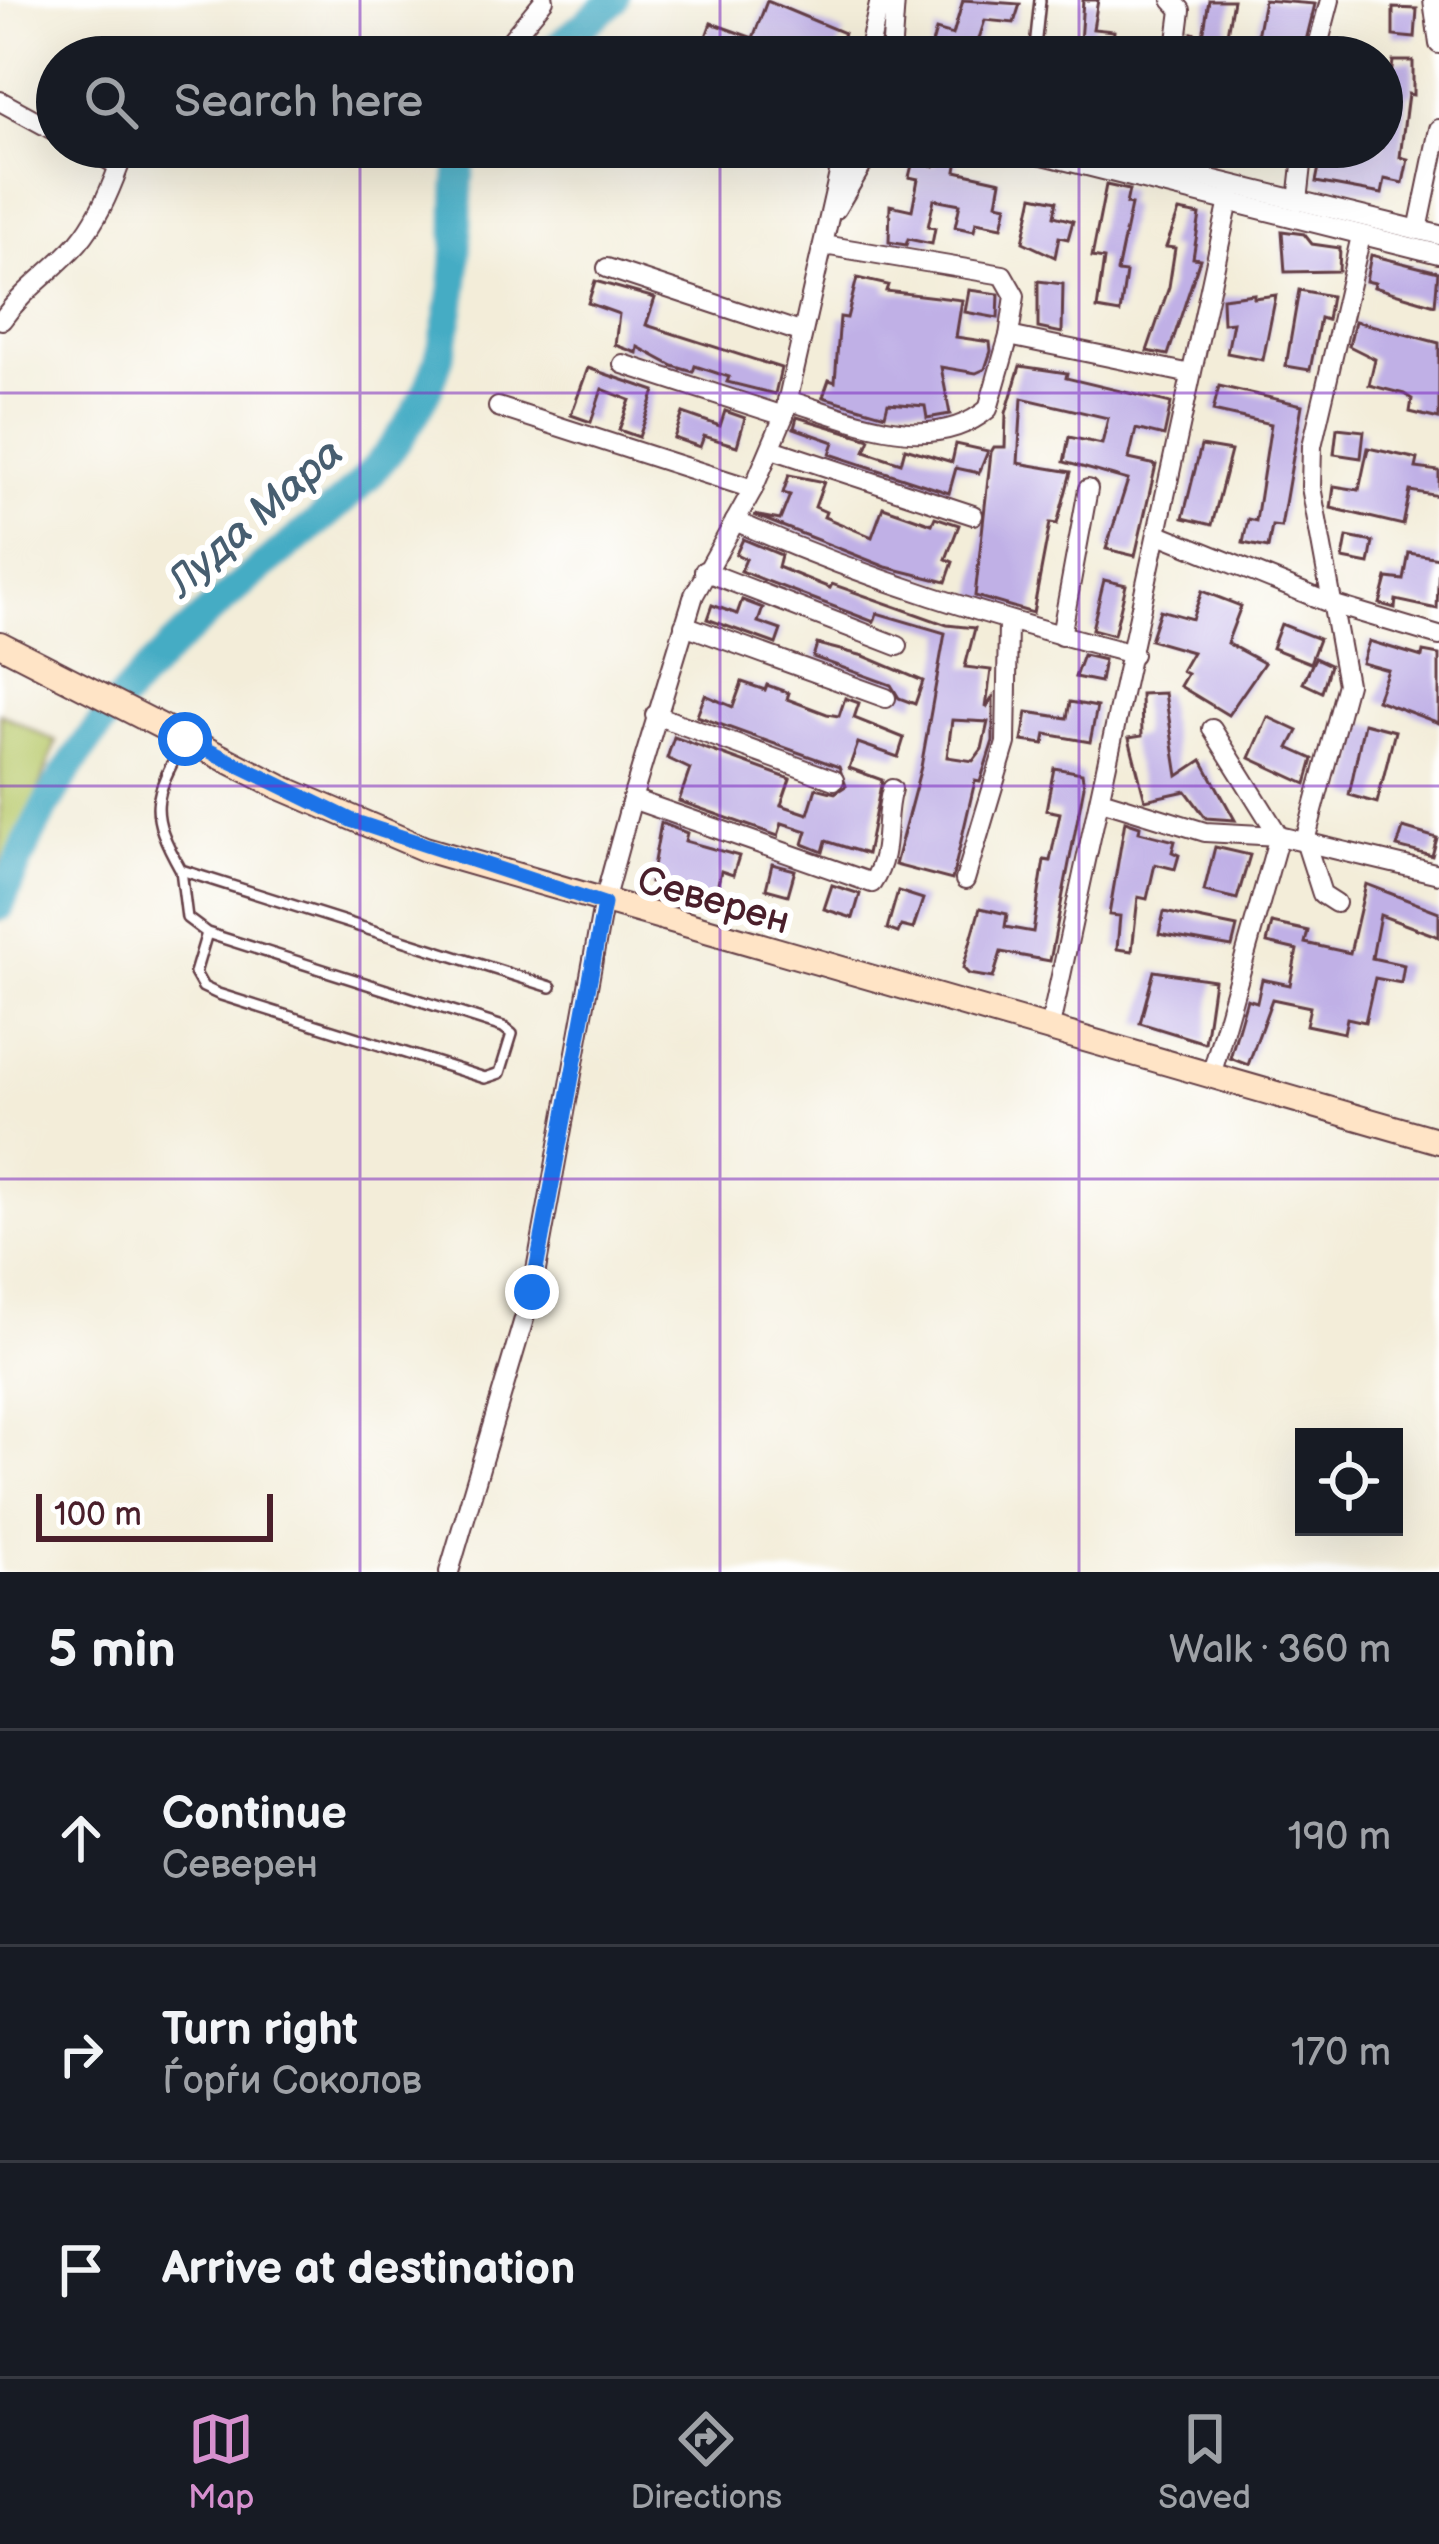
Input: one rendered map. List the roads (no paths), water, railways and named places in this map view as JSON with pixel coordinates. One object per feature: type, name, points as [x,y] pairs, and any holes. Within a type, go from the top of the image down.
[{"type":"main road","name":"Северен","points":[[0,644],[353,821],[604,904],[1439,1141]]},
{"type":"street","points":[[514,36],[544,0]]},
{"type":"street","points":[[872,36],[880,0]]},
{"type":"street","points":[[892,36],[895,0]]},
{"type":"street","points":[[1172,0],[1182,14],[1178,36]]},
{"type":"street","points":[[1321,36],[1330,0]]},
{"type":"street","points":[[1433,0],[1439,44]]},
{"type":"street","points":[[0,101],[36,121]]},
{"type":"street","points":[[1418,230],[1439,129]]},
{"type":"street","points":[[2,320],[24,289],[77,244],[106,200],[118,168]]},
{"type":"street","points":[[449,1572],[532,1292],[604,904],[632,799],[694,595],[772,449],[840,168]]},
{"type":"street","points":[[828,223],[860,168]]},
{"type":"street","points":[[1109,168],[1231,194],[1361,236],[1439,254]]},
{"type":"street","points":[[1181,168],[1231,194],[1298,201],[1439,235]]},
{"type":"street","points":[[1298,201],[1302,168]]},
{"type":"street","points":[[1048,1031],[1231,194]]},
{"type":"street","points":[[1336,903],[1322,894],[1314,878],[1305,841],[1345,706],[1345,664],[1311,487],[1312,446],[1361,236]]},
{"type":"street","points":[[623,364],[785,408],[912,433],[954,430],[988,409],[1009,336],[1015,296],[1009,278],[824,245]]},
{"type":"street","points":[[607,268],[800,332]]},
{"type":"street","points":[[1009,336],[1191,374]]},
{"type":"street","points":[[497,406],[606,446],[753,488]]},
{"type":"street","points":[[772,449],[973,515]]},
{"type":"street","points":[[1061,636],[1088,488]]},
{"type":"street","points":[[735,521],[842,568],[1008,623],[1133,654]]},
{"type":"street","points":[[1160,534],[1332,604],[1439,636]]},
{"type":"street","points":[[704,571],[898,646]]},
{"type":"street","points":[[965,880],[1006,743],[1008,623]]},
{"type":"street","points":[[684,625],[886,698]]},
{"type":"street","points":[[656,715],[834,780]]},
{"type":"street","points":[[1211,1076],[1279,836],[1212,729]]},
{"type":"street","points":[[632,799],[872,883],[891,829],[887,806],[892,789]]},
{"type":"street","points":[[1101,800],[1218,835],[1279,836],[1439,874]]},
{"type":"lane","points":[[1036,36],[1040,0]]},
{"type":"lane","points":[[180,736],[157,792],[158,829],[181,870],[188,918],[208,933],[502,1027],[512,1034],[507,1060],[500,1073],[485,1078],[218,994],[203,987],[195,974],[208,933]]},
{"type":"lane","points":[[181,870],[551,987]]},
{"type":"waterway","name":"Луда Мара","points":[[570,36],[614,0]]},
{"type":"waterway","name":"Луда Мара","points":[[0,906],[46,805],[73,761],[137,682],[213,609],[367,477],[404,432],[442,348],[456,265],[461,168]]}]
